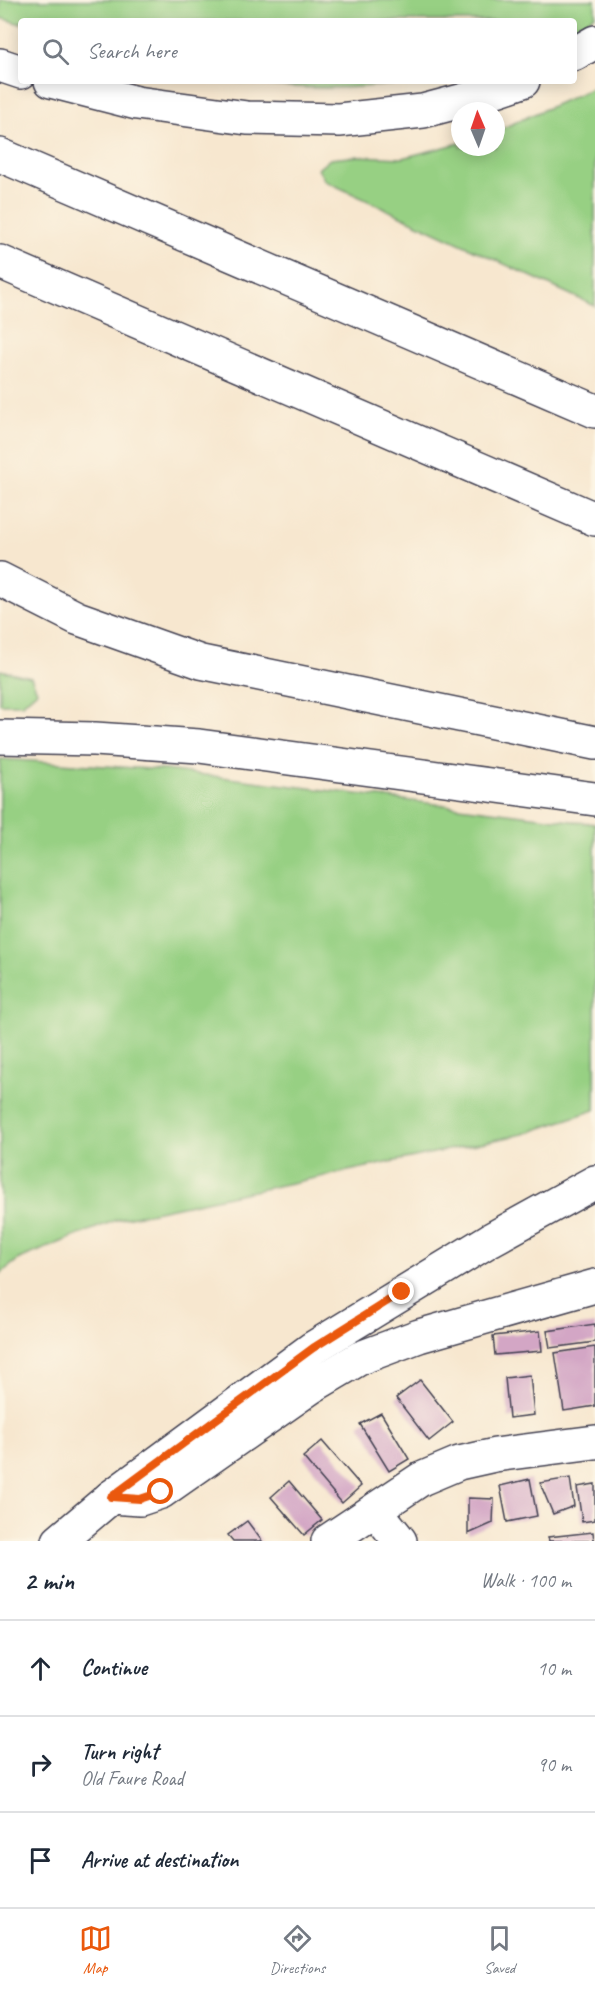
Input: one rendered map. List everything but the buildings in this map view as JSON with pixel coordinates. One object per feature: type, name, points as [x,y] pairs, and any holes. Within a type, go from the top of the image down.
[{"type":"main road","points":[[577,52],[595,42]]},
{"type":"main road","points":[[0,65],[18,71]]},
{"type":"main road","points":[[63,84],[137,103],[247,118],[339,120],[423,111],[476,98],[516,84]]},
{"type":"main road","points":[[0,155],[595,411]]},
{"type":"main road","points":[[0,262],[595,519]]},
{"type":"main road","points":[[0,579],[77,618],[201,662],[595,743]]},
{"type":"main road","points":[[0,737],[95,739],[199,746],[595,799]]},
{"type":"main road","points":[[59,1541],[111,1497],[313,1348],[490,1240],[595,1182]]},
{"type":"main road","points":[[111,1497],[140,1499],[161,1492],[311,1387],[360,1358],[419,1336],[595,1286]]},
{"type":"main road","points":[[328,1541],[421,1479],[459,1463],[495,1455],[595,1442]]},
{"type":"main road","points":[[376,1511],[400,1541]]},
{"type":"green space","points":[[0,0],[595,0],[595,15],[577,27],[577,18],[18,18],[18,23],[0,18]]},
{"type":"green space","points":[[261,84],[394,84],[328,88]]},
{"type":"green space","points":[[595,87],[595,306],[325,181],[318,169],[330,159],[359,156],[402,158],[451,145],[451,156],[505,156],[505,127]]},
{"type":"green space","points":[[0,670],[31,677],[37,691],[22,704],[0,704]]},
{"type":"green space","points":[[0,759],[165,770],[595,824],[595,1110],[523,1134],[116,1220],[19,1259],[0,1274]]},
{"type":"route","points":[[161,1492],[140,1499],[111,1497],[313,1348],[402,1292]]}]
